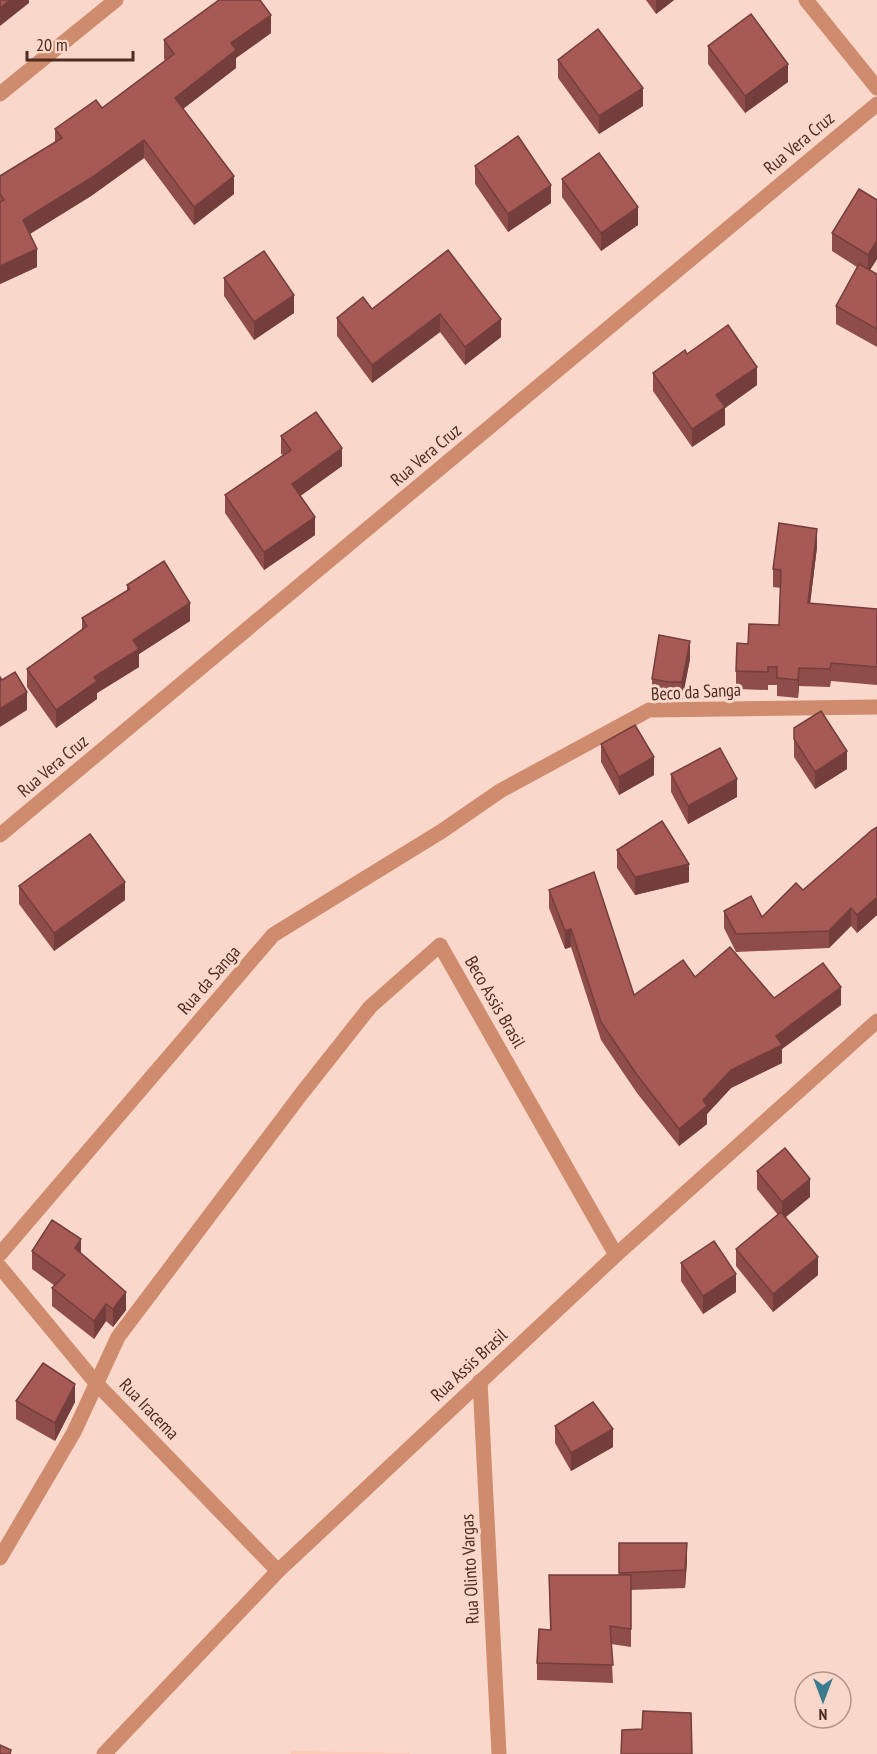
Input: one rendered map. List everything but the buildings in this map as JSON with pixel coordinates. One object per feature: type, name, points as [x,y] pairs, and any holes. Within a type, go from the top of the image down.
[{"type":"street","points":[[0,94],[116,0]]},
{"type":"street","points":[[806,0],[877,88]]},
{"type":"street","name":"Rua Vera Cruz","points":[[0,835],[877,104]]},
{"type":"street","name":"Beco da Sanga","points":[[500,791],[650,710],[877,707]]},
{"type":"street","name":"Rua da Sanga","points":[[0,1254],[273,935],[442,831],[500,791]]},
{"type":"street","name":"Beco Assis Brasil","points":[[96,1383],[118,1337],[302,1093],[370,1007],[440,945],[616,1255]]},
{"type":"street","name":"Rua Assis Brasil","points":[[104,1754],[278,1571],[616,1255],[877,1021]]},
{"type":"street","name":"Rua Iracema","points":[[0,1267],[96,1383],[278,1571]]},
{"type":"street","name":"Rua Olinto Vargas","points":[[480,1381],[499,1754]]},
{"type":"street","points":[[0,1558],[74,1432],[96,1383]]},
{"type":"shaded area","points":[[291,1751],[410,1753],[410,1754],[291,1754]]}]
